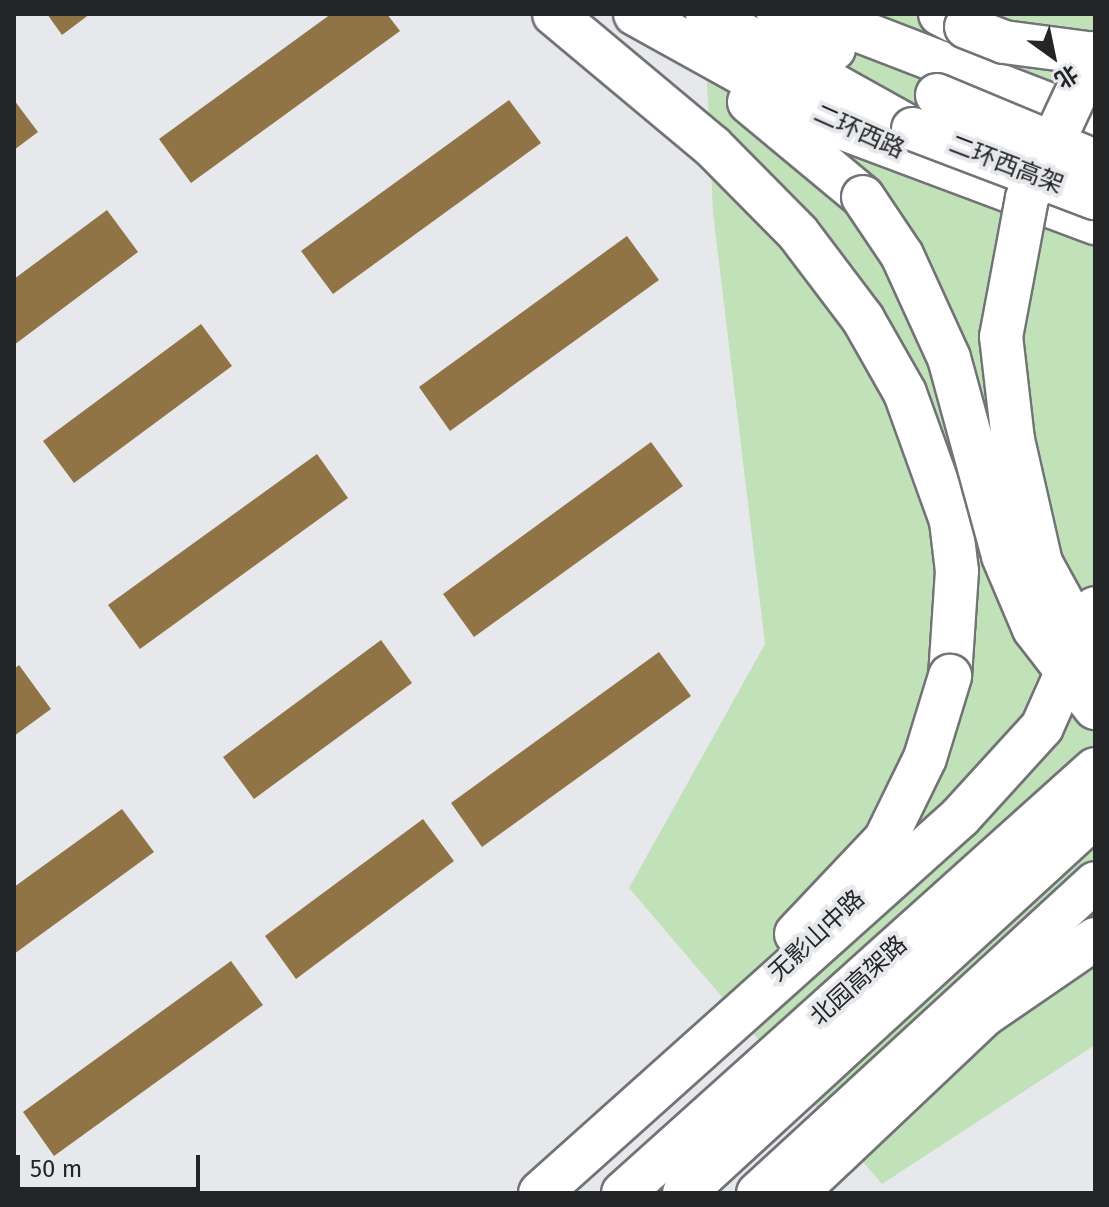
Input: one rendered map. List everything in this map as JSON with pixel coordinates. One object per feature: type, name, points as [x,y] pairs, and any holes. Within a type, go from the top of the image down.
[{"type":"highway","points":[[554,14],[712,146],[798,233],[863,319],[934,463],[957,571],[950,676],[925,758],[885,840],[585,1152]]},
{"type":"highway","points":[[609,14],[780,123],[863,197],[902,255],[949,358],[1003,556],[1034,629],[1095,708]]},
{"type":"highway","name":"二环西路","points":[[635,14],[841,128],[1095,223]]},
{"type":"highway","name":"二环西高架","points":[[707,14],[913,129],[1095,198]]},
{"type":"highway","name":"二环西高架","points":[[778,14],[821,43],[1095,161]]},
{"type":"highway","points":[[815,14],[1095,122]]},
{"type":"highway","points":[[940,14],[1004,42],[1095,54],[1027,198],[1001,337],[1013,440],[1041,563],[1095,660]]},
{"type":"highway","points":[[540,1193],[960,817],[1042,727],[1095,608]]},
{"type":"highway","name":"北园高架路","points":[[623,1193],[1095,769]]},
{"type":"highway","name":"北园高架路","points":[[684,1193],[1095,816]]},
{"type":"highway","points":[[796,1193],[983,1016],[1095,939]]},
{"type":"highway","points":[[1047,970],[1095,958]]},
{"type":"main road","name":"无影山中路","points":[[540,1193],[1095,679]]},
{"type":"main road","points":[[757,1193],[1095,882]]},
{"type":"green space","points":[[704,14],[1095,14],[1095,1045],[882,1184],[629,888],[765,644],[713,213]]},
{"type":"building","points":[[47,14],[90,14],[62,35]]},
{"type":"building","points":[[331,14],[387,14],[400,31],[191,183],[159,139]]},
{"type":"building","points":[[14,100],[38,132],[14,150]]},
{"type":"building","points":[[509,100],[541,143],[333,294],[301,251]]},
{"type":"building","points":[[107,210],[138,252],[14,345],[14,279]]},
{"type":"building","points":[[627,236],[659,280],[450,431],[419,387]]},
{"type":"building","points":[[201,324],[232,366],[74,483],[43,441]]},
{"type":"building","points":[[651,442],[683,486],[474,637],[443,594]]},
{"type":"building","points":[[317,454],[348,498],[140,649],[108,605]]},
{"type":"building","points":[[381,640],[412,683],[254,799],[223,757]]},
{"type":"building","points":[[659,652],[691,696],[482,847],[451,803]]},
{"type":"building","points":[[19,665],[51,709],[14,736],[14,669]]},
{"type":"building","points":[[122,809],[154,852],[14,954],[14,887]]},
{"type":"building","points":[[423,819],[454,861],[296,979],[265,936]]},
{"type":"building","points":[[231,961],[263,1005],[54,1156],[23,1112]]}]
